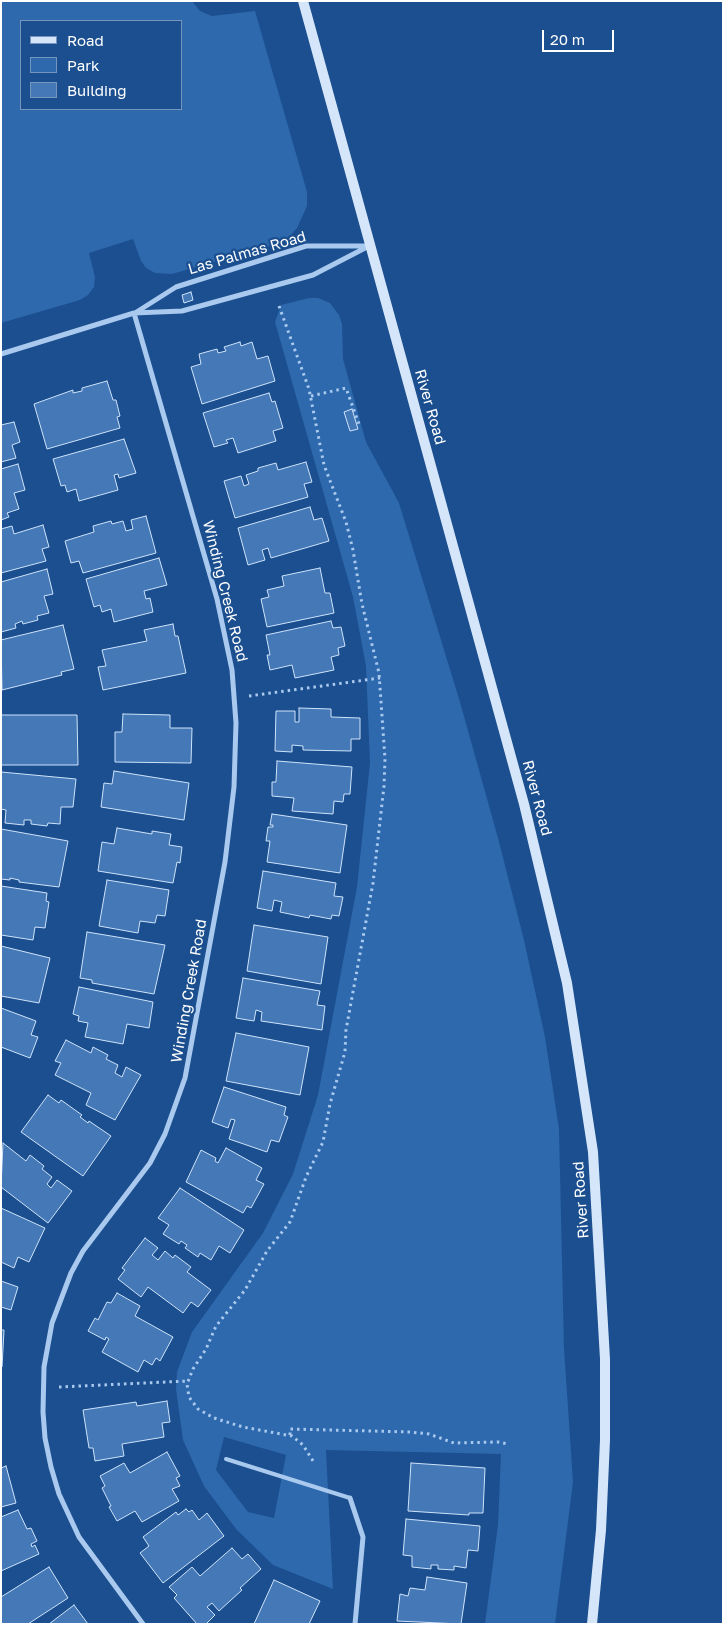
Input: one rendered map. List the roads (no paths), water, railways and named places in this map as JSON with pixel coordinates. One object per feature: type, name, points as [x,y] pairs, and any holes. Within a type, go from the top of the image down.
[{"type":"main road","name":"River Road","points":[[303,1],[547,894],[567,983],[581,1063],[593,1152],[605,1358],[605,1440],[601,1530],[592,1624]]},
{"type":"street","name":"Las Palmas Road","points":[[1,354],[134,313],[176,287],[306,246],[369,246]]},
{"type":"street","name":"Las Palmas Road","points":[[134,313],[182,311],[313,275],[369,246]]},
{"type":"street","name":"Winding Creek Road","points":[[134,313],[217,599],[236,697],[236,754],[230,822],[185,1078],[165,1134],[150,1162],[83,1251],[71,1273],[52,1323],[47,1345],[43,1388],[44,1421],[50,1467],[68,1517],[97,1562],[143,1624]]},
{"type":"street","points":[[350,1498],[363,1537],[355,1624]]},
{"type":"lane","points":[[226,1459],[350,1498]]}]
